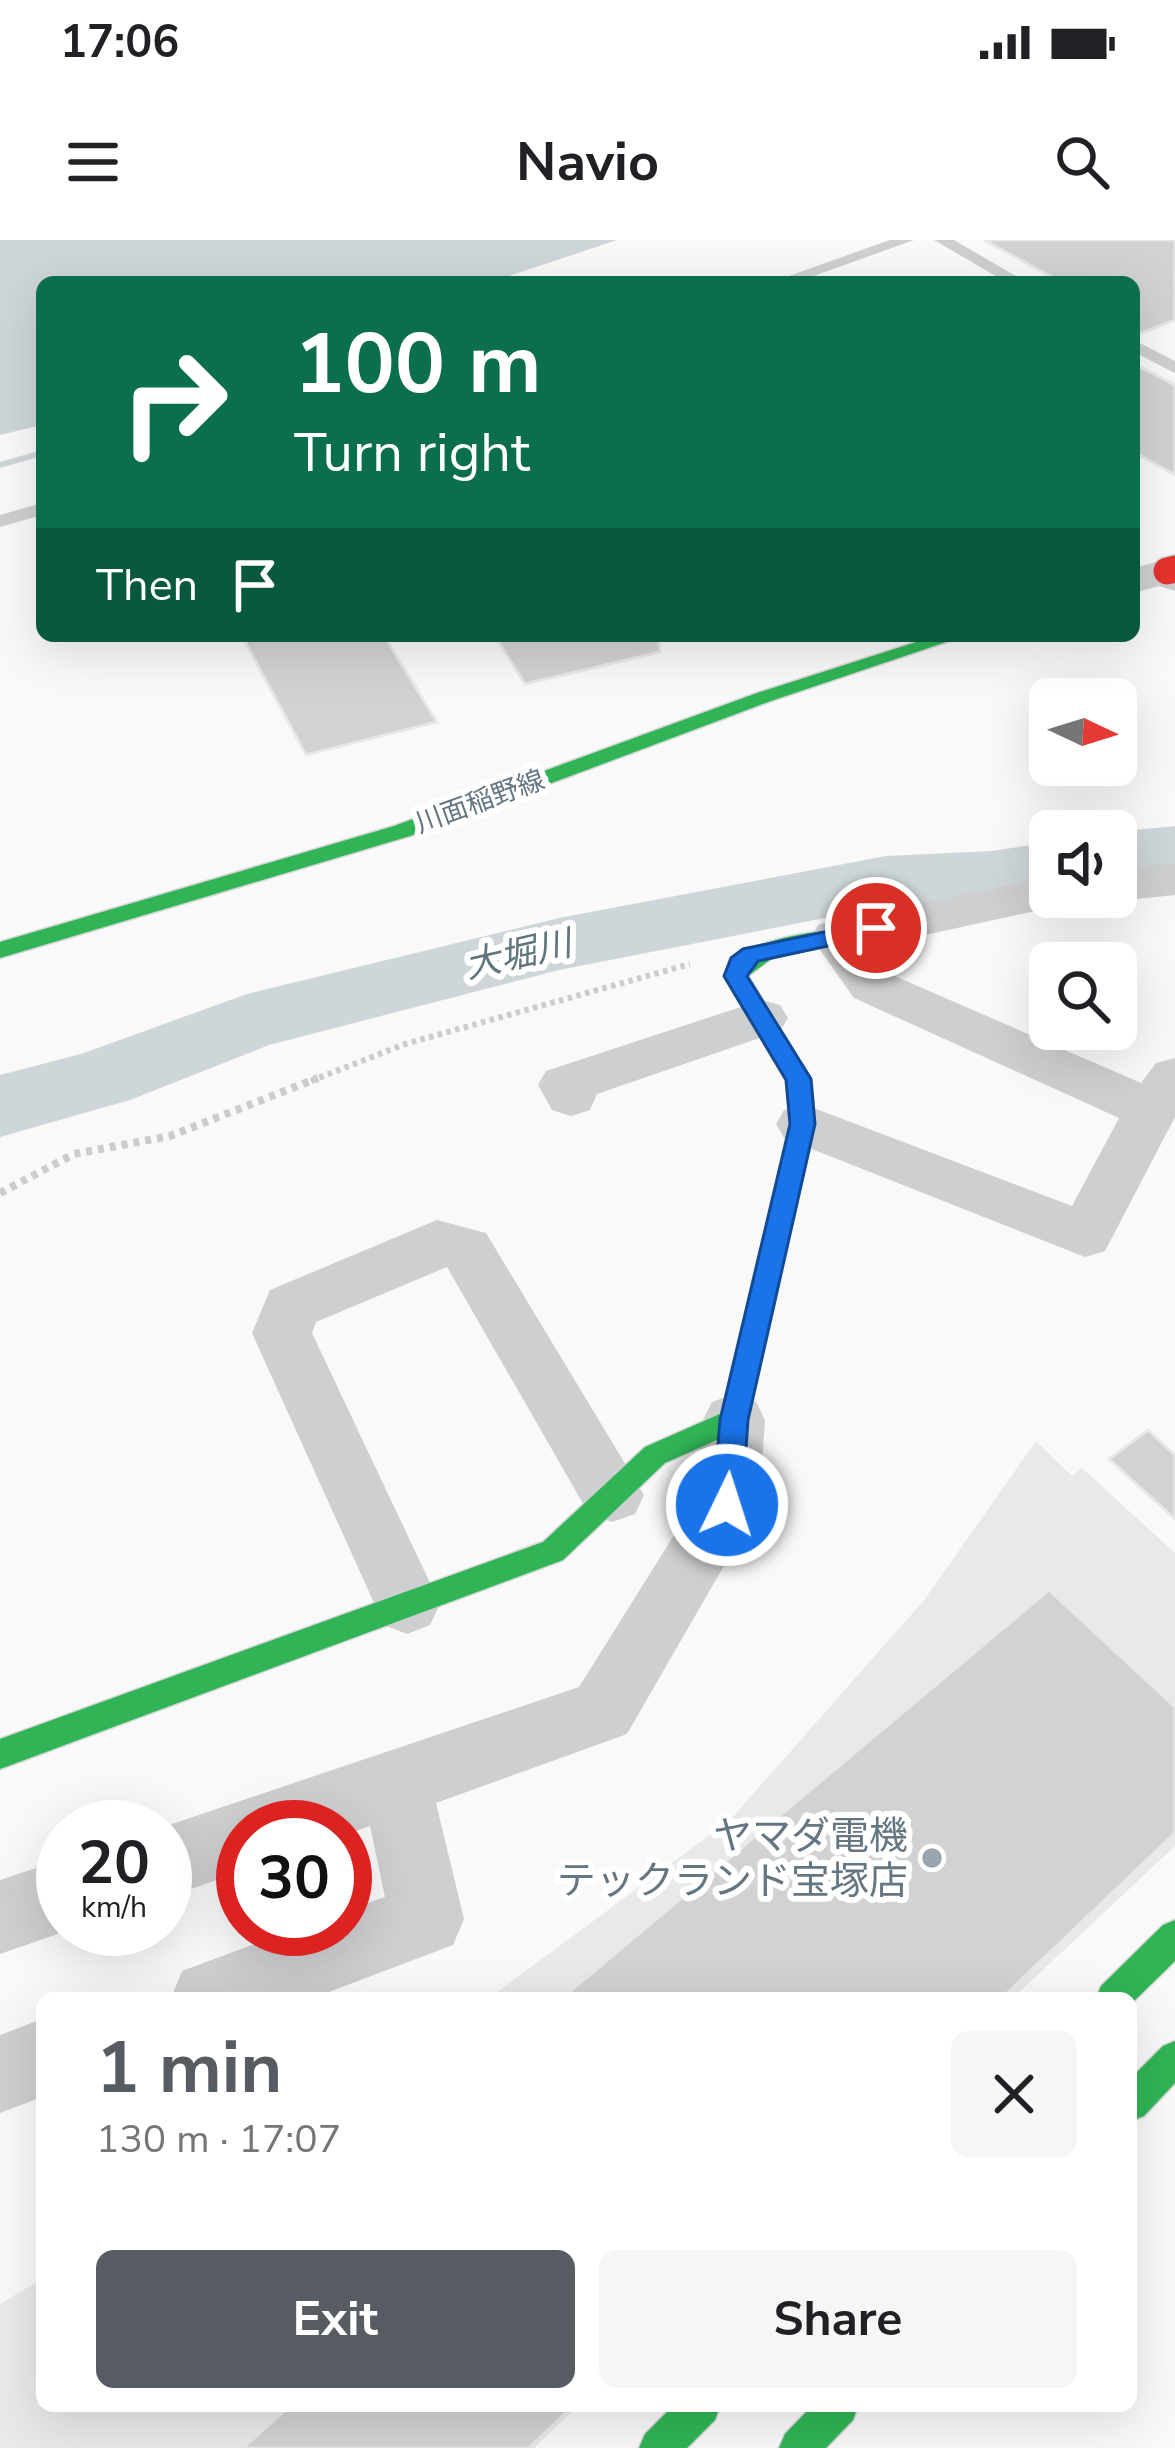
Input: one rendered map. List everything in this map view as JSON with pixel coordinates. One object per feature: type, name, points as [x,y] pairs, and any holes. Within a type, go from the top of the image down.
[{"type":"street","name":"川面稲野線","points":[[0,950],[402,831],[764,697],[935,642]]},
{"type":"street","points":[[1137,884],[1175,879]]},
{"type":"street","points":[[349,1800],[603,1711],[727,1505],[734,1420],[802,1124],[799,1079],[736,976],[739,963],[751,955],[1029,897]]},
{"type":"street","points":[[802,1124],[1085,1235],[1163,1093],[872,986],[836,937]]},
{"type":"street","points":[[565,1086],[762,1018]]},
{"type":"street","points":[[407,1604],[282,1333],[291,1307],[436,1242],[466,1249],[612,1495]]},
{"type":"street","points":[[0,1754],[553,1551],[656,1454],[734,1420]]},
{"type":"street","points":[[225,1992],[427,1919],[396,1784]]},
{"type":"street","points":[[0,1917],[36,1905]]},
{"type":"street","points":[[1119,1992],[1175,1937]]},
{"type":"street","points":[[1137,2098],[1175,2058]]},
{"type":"street","points":[[0,2074],[36,2060]]},
{"type":"street","points":[[658,2448],[695,2412]]},
{"type":"street","points":[[799,2448],[833,2412]]},
{"type":"lane","points":[[798,276],[906,240]]},
{"type":"lane","points":[[942,240],[1007,276]]},
{"type":"lane","points":[[1140,348],[1175,368]]},
{"type":"lane","points":[[0,521],[36,511]]},
{"type":"path","points":[[0,1193],[74,1154],[154,1135],[170,1136],[405,1044],[672,968],[717,958],[739,963]]},
{"type":"shaded area","points":[[0,240],[617,240],[509,276],[36,276],[36,426],[0,435]]},
{"type":"shaded area","points":[[1036,1441],[1072,1476],[1082,1468],[1175,1553],[1175,1846],[1019,1992],[497,1992],[730,1820],[925,1599]]},
{"type":"shaded area","points":[[36,2283],[36,2412],[572,2412],[534,2448],[0,2448],[0,2304]]},
{"type":"building","points":[[984,240],[1175,240],[1175,320],[1140,334],[1140,276],[1050,276]]},
{"type":"building","points":[[1140,367],[1175,385],[1175,475],[1140,455]]},
{"type":"building","points":[[245,642],[388,642],[437,722],[306,755]]},
{"type":"building","points":[[499,642],[659,642],[660,652],[525,684]]},
{"type":"building","points":[[1148,1430],[1175,1455],[1175,1519],[1109,1459]]},
{"type":"building","points":[[1049,1590],[1175,1707],[1175,1833],[1008,1992],[569,1992]]},
{"type":"building","points":[[283,2412],[567,2412],[529,2448],[243,2448]]},
{"type":"waterway","points":[[0,465],[36,455]]},
{"type":"waterway","name":"大堀川","points":[[1137,854],[1175,850]]},
{"type":"waterway","name":"大堀川","points":[[0,1106],[101,1079],[247,1022],[559,944],[886,881],[1029,870]]},
{"type":"traffic: fast","points":[[0,950],[402,831],[764,697],[935,642]]},
{"type":"traffic: fast","points":[[0,1754],[553,1551],[655,1455],[734,1420],[803,1124],[799,1079],[736,976],[754,956],[767,950],[836,937]]},
{"type":"traffic: fast","points":[[1119,1992],[1175,1937]]},
{"type":"traffic: fast","points":[[1137,2097],[1175,2058]]},
{"type":"traffic: fast","points":[[659,2448],[695,2412]]},
{"type":"traffic: fast","points":[[799,2448],[833,2412]]},
{"type":"traffic: jam","points":[[1167,571],[1175,569]]},
{"type":"place","name":"ヤマダ電機 テックランド宝塚店","points":[[932,1858]]},
{"type":"route","points":[[727,1505],[734,1420],[802,1124],[799,1079],[736,976],[739,963],[751,955],[876,928]]}]
